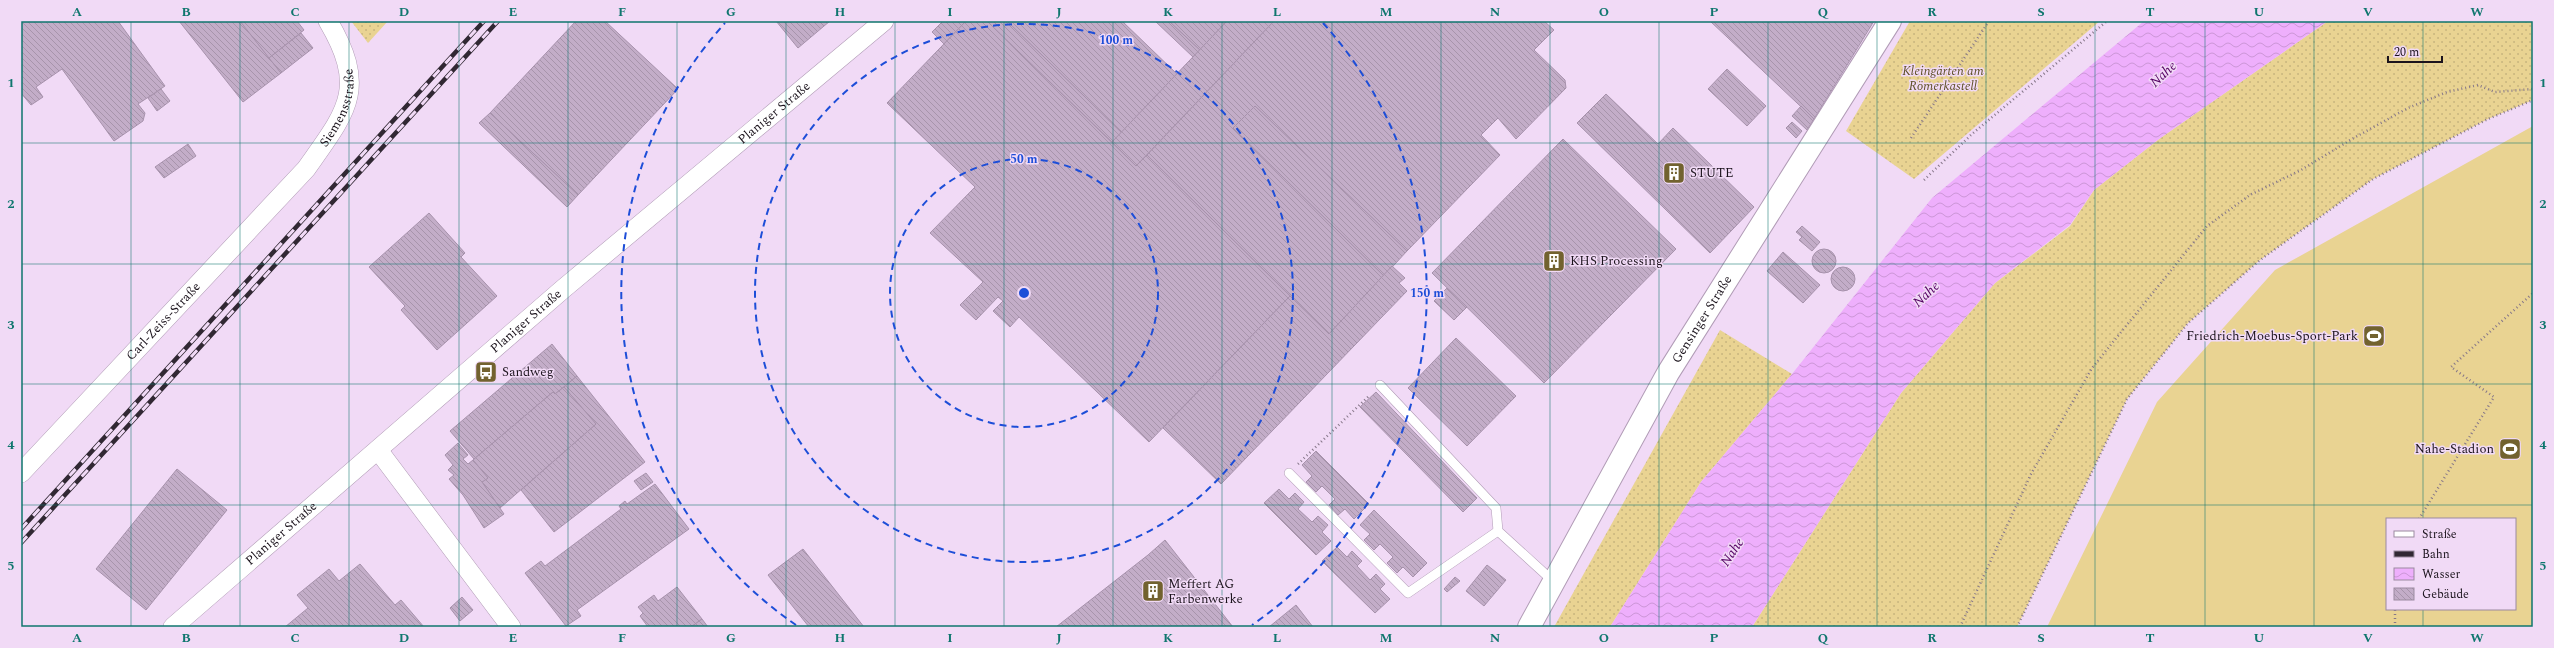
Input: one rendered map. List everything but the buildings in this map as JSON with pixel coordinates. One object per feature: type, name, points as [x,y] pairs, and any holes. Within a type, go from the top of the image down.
[{"type":"street","name":"Siemensstraße","points":[[306,169],[336,127],[347,106],[348,61],[328,21]]},
{"type":"street","name":"Planiger Straße","points":[[173,627],[575,279],[884,21]]},
{"type":"street","name":"Gensinger Straße","points":[[1529,627],[1668,373],[1890,21]]},
{"type":"street","name":"Carl-Zeiss-Straße","points":[[21,473],[306,169]]},
{"type":"street","points":[[378,450],[511,627]]},
{"type":"lane","points":[[1380,385],[1496,508],[1498,531],[1554,582]]},
{"type":"lane","points":[[1288,473],[1408,593],[1498,531]]},
{"type":"path","points":[[1911,138],[1989,21]]},
{"type":"path","points":[[1924,180],[1972,134],[2107,21]]},
{"type":"path","points":[[1960,627],[2030,474],[2088,375],[2155,288],[2207,226],[2250,195],[2301,170],[2352,138],[2408,108],[2447,92],[2478,85],[2495,92],[2533,89]]},
{"type":"path","points":[[2017,627],[2127,399],[2188,323],[2260,260],[2373,179],[2488,119],[2533,100]]},
{"type":"path","points":[[2420,518],[2494,397],[2451,367],[2533,293]]},
{"type":"path","points":[[1288,473],[1380,385]]},
{"type":"path","points":[[2395,610],[2395,627]]},
{"type":"green space","points":[[351,21],[388,21],[368,43]]},
{"type":"green space","name":"Kleingärten am Römerkastell","points":[[1910,21],[2100,21],[1914,179],[1846,131]]},
{"type":"green space","points":[[2328,21],[2533,21],[2533,100],[2488,119],[2373,179],[2260,260],[2188,323],[2127,399],[2017,627],[1752,627],[1901,393],[1995,283],[2070,226],[2094,190],[2159,139]]},
{"type":"green space","name":"Friedrich-Moebus-Sport-Park","points":[[2533,126],[2533,627],[2047,627],[2157,402],[2275,270]]},
{"type":"green space","points":[[1720,330],[1792,374],[1701,482],[1610,627],[1554,627]]},
{"type":"water","name":"Nahe","points":[[2144,21],[2328,21],[2159,139],[2094,190],[2070,225],[1995,283],[1901,393],[1752,627],[1610,627],[1701,482],[1792,374],[1932,198]]},
{"type":"railway","points":[[21,529],[484,21]]},
{"type":"railway","points":[[21,543],[498,21]]},
{"type":"place","name":"STUTE","points":[[1674,173]]},
{"type":"place","name":"KHS Processing","points":[[1554,261]]},
{"type":"place","name":"Friedrich-Moebus-Sport-Park","points":[[2374,336]]},
{"type":"place","name":"Sandweg","points":[[486,372]]},
{"type":"place","name":"Nahe-Stadion","points":[[2510,449]]},
{"type":"place","name":"Meffert AG Farbenwerke","points":[[1153,591]]}]
